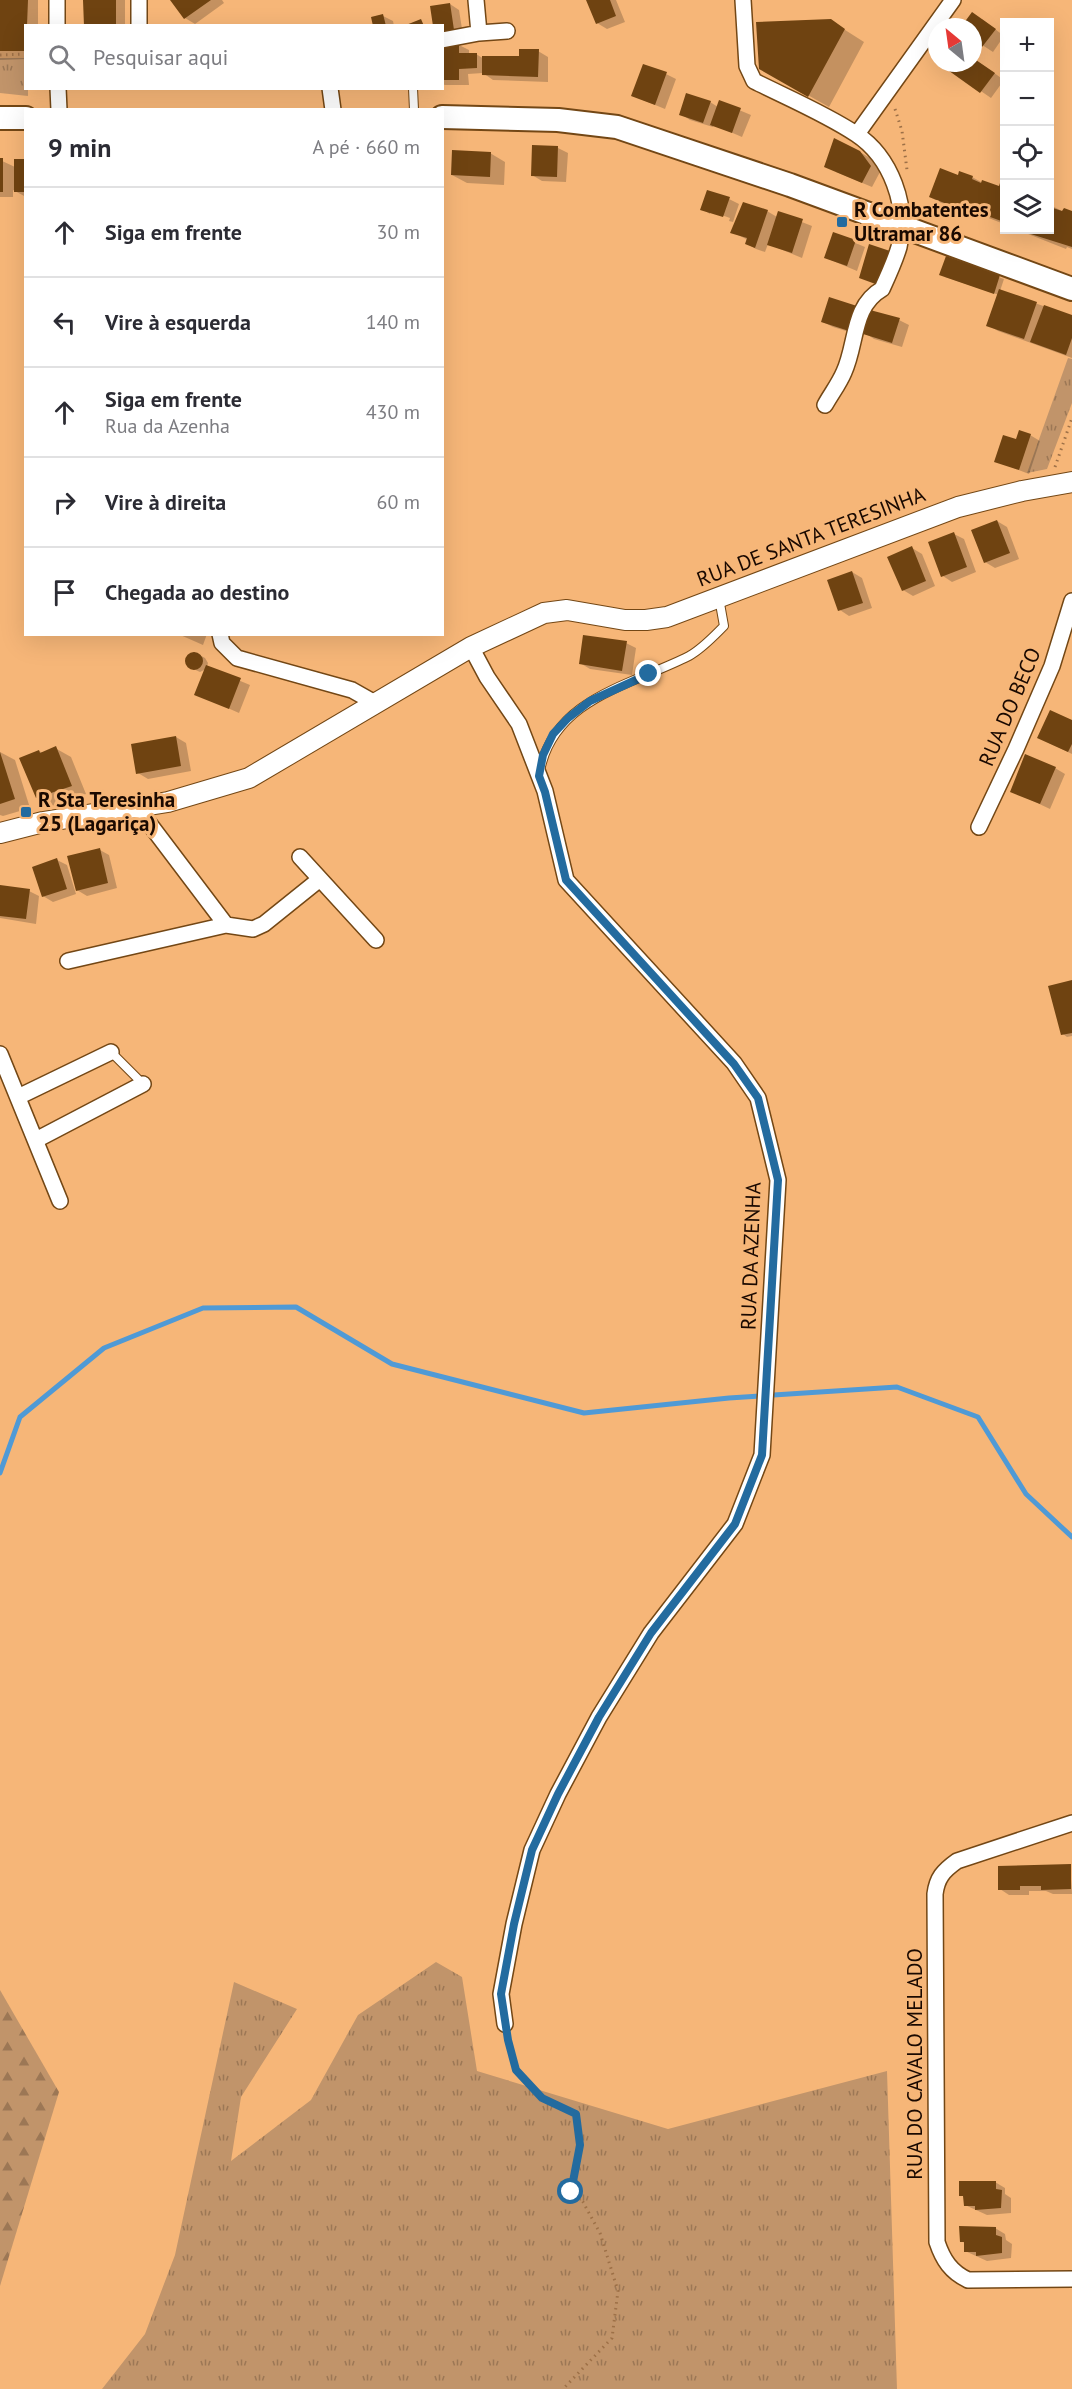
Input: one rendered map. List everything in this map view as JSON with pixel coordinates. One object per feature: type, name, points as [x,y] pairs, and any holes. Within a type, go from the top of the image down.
[{"type":"main road","points":[[444,117],[558,120],[617,127],[790,185],[1072,289]]},
{"type":"main road","points":[[0,118],[24,118]]},
{"type":"main road","name":"RUA DE SANTA TERESINHA","points":[[471,647],[544,613],[567,610],[588,616],[646,620],[667,617],[958,507],[1072,482]]},
{"type":"main road","points":[[0,833],[43,822],[168,802],[249,778],[471,647]]},
{"type":"street","points":[[57,0],[57,24]]},
{"type":"street","points":[[139,0],[140,24]]},
{"type":"street","points":[[476,0],[479,33]]},
{"type":"street","points":[[743,0],[747,66],[754,81],[857,134],[874,151],[892,176],[900,201],[902,227],[899,247],[882,290],[871,296],[862,309],[844,372],[825,405]]},
{"type":"street","points":[[857,134],[953,0]]},
{"type":"street","points":[[444,40],[479,33],[507,31]]},
{"type":"street","points":[[58,90],[59,108]]},
{"type":"street","points":[[330,90],[333,108]]},
{"type":"street","name":"RUA DO BECO","points":[[979,827],[1052,666],[1072,601]]},
{"type":"street","points":[[220,636],[222,643],[237,658],[352,690],[375,704]]},
{"type":"street","name":"RUA DA AZENHA","points":[[471,647],[519,724],[545,792],[566,880],[734,1064],[758,1098],[778,1180],[762,1455],[735,1524],[651,1633],[599,1717],[558,1794],[532,1850],[514,1924],[501,1994],[505,2024]]},
{"type":"street","points":[[136,807],[226,925]]},
{"type":"street","points":[[300,857],[376,940]]},
{"type":"street","points":[[68,962],[226,925],[253,928],[264,924],[320,879]]},
{"type":"street","points":[[18,1097],[111,1052]]},
{"type":"street","points":[[0,1054],[60,1201]]},
{"type":"street","points":[[36,1140],[143,1084]]},
{"type":"street","name":"RUA DO CAVALO MELADO","points":[[1072,1823],[957,1861],[945,1869],[937,1880],[935,1906],[937,2242],[941,2254],[955,2274],[968,2280],[1072,2279]]},
{"type":"lane","points":[[413,90],[414,108]]},
{"type":"lane","points":[[539,776],[543,755],[553,734],[568,718],[590,701],[692,655],[724,626],[719,598]]},
{"type":"lane","points":[[111,1052],[143,1084]]},
{"type":"path","points":[[0,55],[24,54]]},
{"type":"path","points":[[886,93],[893,101],[902,130],[910,188],[900,201]]},
{"type":"path","points":[[1049,486],[1072,418]]},
{"type":"path","points":[[505,2024],[516,2070],[542,2098],[576,2114],[580,2145],[571,2192],[583,2202],[600,2233],[618,2291],[612,2338],[563,2389]]},
{"type":"green space","points":[[0,58],[24,58],[24,90],[28,90],[28,96],[0,93]]},
{"type":"green space","points":[[1068,358],[1072,359],[1072,403],[1047,469],[1027,473]]},
{"type":"green space","points":[[436,1962],[462,1977],[477,2071],[668,2129],[887,2071],[897,2389],[102,2389],[145,2334],[175,2255],[234,1982],[297,2009],[241,2097],[231,2161],[311,2100],[358,2015]]},
{"type":"green space","points":[[0,1990],[59,2092],[0,2286]]},
{"type":"building","points":[[0,0],[28,0],[27,24],[24,24],[24,51],[0,51]]},
{"type":"building","points":[[83,0],[116,0],[116,24],[84,24]]},
{"type":"building","points":[[170,0],[211,0],[184,19]]},
{"type":"building","points":[[586,0],[610,0],[616,16],[596,24]]},
{"type":"building","points":[[450,3],[454,30],[444,32],[444,24],[433,24],[430,6]]},
{"type":"building","points":[[972,12],[980,18],[968,18]]},
{"type":"building","points":[[383,14],[386,24],[373,24],[371,17]]},
{"type":"building","points":[[421,19],[423,24],[408,24]]},
{"type":"building","points":[[831,19],[845,29],[808,97],[759,69],[756,22]]},
{"type":"building","points":[[982,19],[996,29],[982,47]]},
{"type":"building","points":[[459,43],[459,53],[477,53],[477,68],[459,69],[459,80],[444,80],[444,48]]},
{"type":"building","points":[[519,49],[539,49],[538,77],[482,75],[482,56],[519,56]]},
{"type":"building","points":[[643,64],[667,72],[655,105],[631,96]]},
{"type":"building","points":[[982,64],[995,73],[980,93],[951,72],[982,72]]},
{"type":"building","points":[[686,93],[711,101],[703,123],[679,115]]},
{"type":"building","points":[[719,100],[741,108],[732,133],[710,125]]},
{"type":"building","points":[[834,138],[860,151],[871,166],[862,183],[824,167]]},
{"type":"building","points":[[532,145],[558,146],[557,177],[531,176]]},
{"type":"building","points":[[452,150],[491,152],[490,177],[451,175]]},
{"type":"building","points":[[0,158],[3,158],[3,192],[0,192]]},
{"type":"building","points":[[14,159],[24,159],[24,192],[14,192]]},
{"type":"building","points":[[940,168],[958,175],[959,171],[973,176],[972,179],[981,183],[982,180],[999,186],[1000,183],[1000,221],[971,210],[970,213],[929,197]]},
{"type":"building","points":[[707,190],[730,197],[723,217],[700,210]]},
{"type":"building","points":[[743,202],[768,210],[755,248],[745,244],[747,238],[730,233]]},
{"type":"building","points":[[1054,208],[1062,211],[1064,208],[1072,211],[1072,247],[1031,234],[1054,234]]},
{"type":"building","points":[[778,211],[803,219],[792,253],[767,245]]},
{"type":"building","points":[[833,232],[856,240],[847,266],[824,258]]},
{"type":"building","points":[[869,244],[893,252],[881,286],[859,278]]},
{"type":"building","points":[[946,256],[1000,275],[994,294],[939,275]]},
{"type":"building","points":[[999,289],[1037,302],[1024,339],[986,326]]},
{"type":"building","points":[[829,297],[857,306],[849,331],[821,322]]},
{"type":"building","points":[[1044,305],[1072,315],[1072,338],[1066,355],[1030,342]]},
{"type":"building","points":[[870,310],[900,318],[892,343],[863,334]]},
{"type":"building","points":[[1019,430],[1031,434],[1019,470],[994,462],[1003,435],[1016,439]]},
{"type":"building","points":[[997,520],[1010,553],[984,563],[971,530]]},
{"type":"building","points":[[954,532],[967,567],[941,577],[928,542]]},
{"type":"building","points":[[912,546],[926,581],[902,591],[887,557]]},
{"type":"building","points":[[852,571],[863,603],[838,611],[827,580]]},
{"type":"building","points":[[583,635],[627,641],[622,671],[579,664]]},
{"type":"building","points":[[190,652],[198,652],[203,657],[201,668],[190,670],[185,665],[185,657]]},
{"type":"building","points":[[206,665],[241,678],[229,709],[194,695]]},
{"type":"building","points":[[1050,710],[1072,720],[1072,744],[1068,752],[1037,738]]},
{"type":"building","points":[[176,736],[181,766],[136,774],[131,744]]},
{"type":"building","points":[[56,746],[72,786],[36,798],[19,758]]},
{"type":"building","points":[[0,752],[15,799],[0,804]]},
{"type":"building","points":[[1025,754],[1056,767],[1040,804],[1010,792]]},
{"type":"building","points":[[100,848],[108,883],[76,891],[67,856]]},
{"type":"building","points":[[57,858],[67,889],[42,897],[32,867]]},
{"type":"building","points":[[0,885],[30,889],[26,919],[0,916]]},
{"type":"building","points":[[1072,980],[1072,1033],[1061,1035],[1048,986]]},
{"type":"building","points":[[1071,1864],[1071,1889],[1041,1890],[1041,1886],[1020,1886],[1020,1890],[998,1890],[998,1866]]},
{"type":"building","points":[[959,2181],[996,2181],[996,2189],[1002,2190],[1001,2208],[975,2210],[975,2206],[964,2206],[963,2196],[959,2196]]},
{"type":"building","points":[[959,2226],[996,2227],[996,2235],[1002,2237],[1002,2253],[976,2256],[976,2252],[964,2252],[964,2242],[960,2242]]},
{"type":"waterway","points":[[0,1473],[20,1417],[104,1348],[203,1308],[296,1307],[392,1364],[584,1413],[729,1398],[897,1387],[978,1417],[1026,1494],[1072,1537]]},
{"type":"place","name":"R Combatentes Ultramar 86","points":[[842,222]]},
{"type":"place","name":"R Sta Teresinha 25 (Lagariça)","points":[[26,812]]},
{"type":"route","points":[[571,2192],[580,2145],[576,2114],[542,2098],[516,2070],[508,2040],[501,1994],[514,1924],[532,1850],[558,1794],[599,1717],[651,1633],[735,1524],[762,1455],[778,1180],[758,1098],[734,1064],[566,880],[539,776],[543,755],[553,734],[568,718],[590,701],[649,674]]}]
